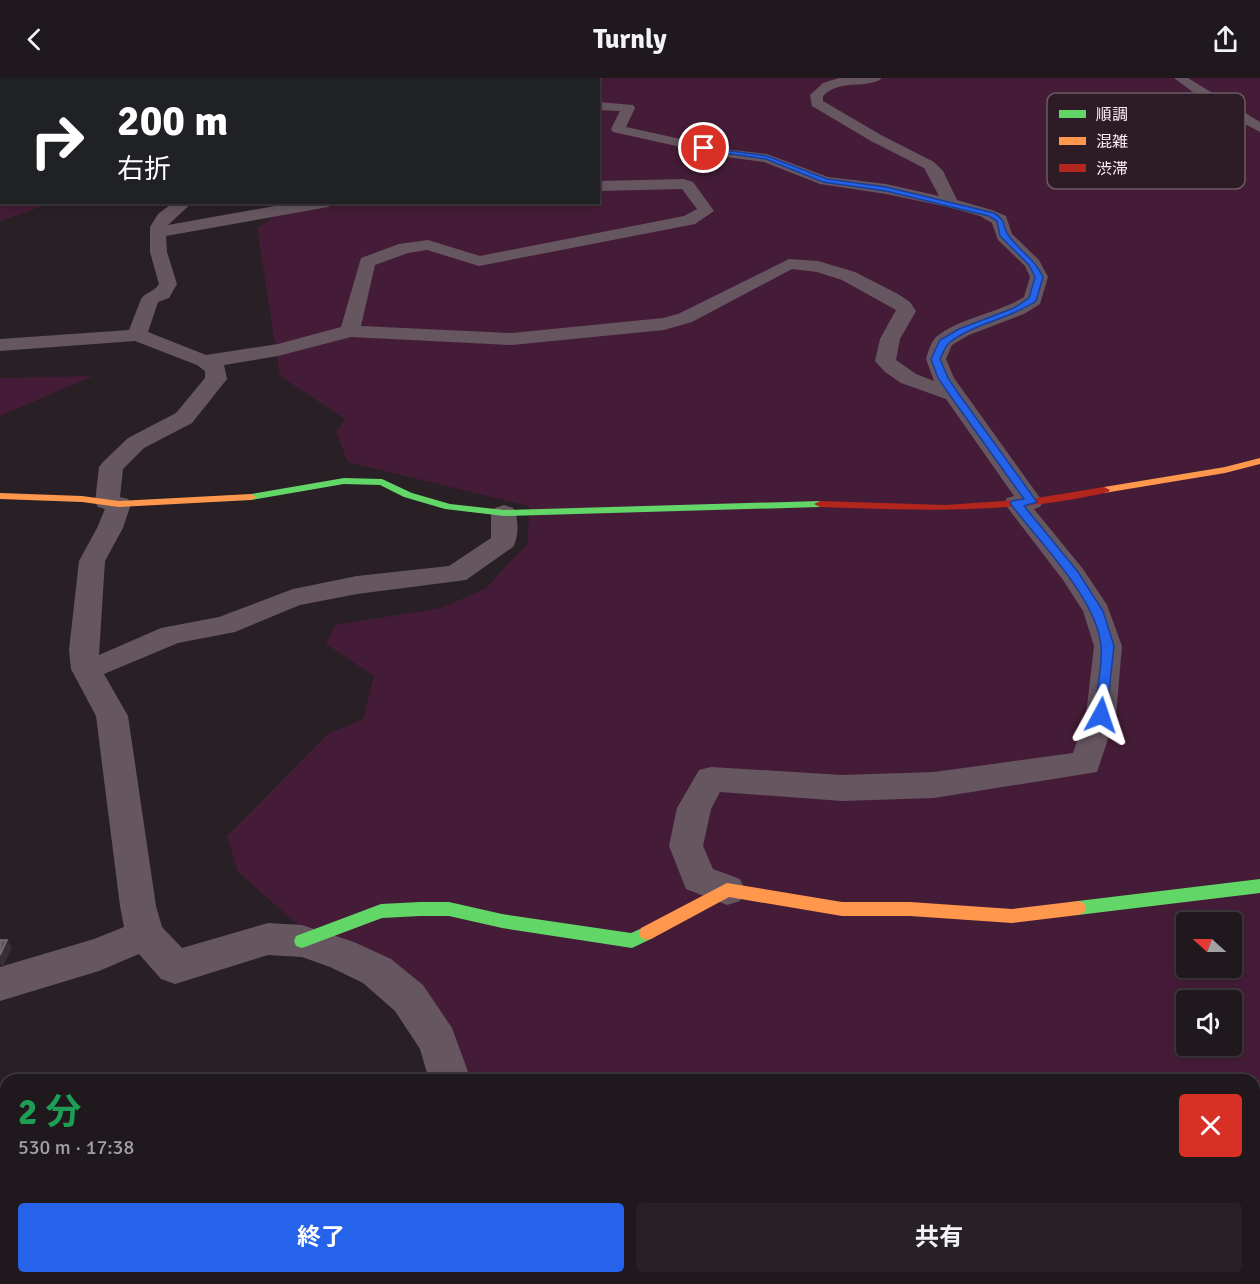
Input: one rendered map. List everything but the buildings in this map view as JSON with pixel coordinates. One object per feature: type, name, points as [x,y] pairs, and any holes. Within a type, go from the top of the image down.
[{"type":"street","points":[[876,78],[830,84],[821,88],[816,95],[818,103],[876,138],[929,165],[935,171],[951,203]]},
{"type":"street","points":[[1180,78],[1202,93]]},
{"type":"street","points":[[600,106],[628,108],[618,129],[726,153],[767,158],[825,181],[886,189],[951,203],[997,217],[1002,224],[1004,236],[1033,264],[1039,277],[1033,300],[1017,310],[962,331],[944,342],[936,359],[943,378],[1097,611],[1108,646],[1101,715],[1086,763],[933,784],[842,788],[711,779],[694,808],[686,846],[699,879],[727,890],[842,909],[910,909],[1011,916],[1260,886]]},
{"type":"street","points":[[1245,119],[1260,128]]},
{"type":"street","points":[[350,331],[367,262],[379,256],[405,248],[428,245],[479,261],[689,220],[706,211],[687,185],[683,184],[600,186]]},
{"type":"street","points":[[136,335],[150,299],[162,294],[168,284],[157,244],[157,232],[163,219],[182,204]]},
{"type":"street","points":[[157,232],[317,204]]},
{"type":"street","points":[[204,361],[242,357],[350,331],[512,339],[664,324],[686,318],[789,264],[815,264],[857,281],[903,306],[906,311],[890,339],[885,361],[895,372],[914,382],[954,394]]},
{"type":"street","points":[[0,345],[136,335],[204,361],[215,368],[216,379],[184,418],[136,443],[111,467],[113,502],[111,528],[92,561],[84,650],[86,669],[112,716],[136,894],[145,935],[176,967],[268,939],[302,941],[341,954],[377,971],[409,998],[438,1041],[448,1074]]},
{"type":"street","points":[[0,496],[113,502],[262,496],[344,481],[381,482],[408,495],[449,507],[504,513],[828,504],[945,508],[1024,502],[1225,470],[1260,461]]},
{"type":"street","points":[[86,669],[112,661],[171,635],[225,625],[292,598],[357,585],[456,574],[504,541],[504,513]]},
{"type":"street","points":[[302,941],[381,911],[449,909],[502,921],[632,941],[727,890]]},
{"type":"street","points":[[0,984],[99,954],[145,935]]},
{"type":"shaded area","points":[[600,78],[1260,78],[1260,1074],[463,1074],[438,1017],[306,932],[238,872],[227,836],[328,734],[363,719],[374,676],[326,644],[335,625],[441,608],[485,589],[528,543],[529,506],[348,462],[336,432],[345,419],[280,376],[257,228],[294,204],[600,204]]},
{"type":"shaded area","points":[[0,204],[49,204],[0,221]]},
{"type":"shaded area","points":[[93,376],[0,416],[0,378]]},
{"type":"traffic: fast","points":[[251,497],[344,481],[382,482],[408,495],[449,507],[504,513],[820,504]]},
{"type":"traffic: fast","points":[[1078,908],[1260,886]]},
{"type":"traffic: fast","points":[[302,941],[381,911],[420,909],[449,909],[502,921],[632,941],[647,933]]},
{"type":"traffic: slow","points":[[1104,490],[1225,470],[1260,461]]},
{"type":"traffic: slow","points":[[0,496],[82,499],[119,504],[251,497]]},
{"type":"traffic: slow","points":[[647,933],[727,890],[842,909],[910,909],[1012,916],[1078,908]]},
{"type":"traffic: jam","points":[[820,504],[945,508],[1031,502],[1104,490]]},
{"type":"route","points":[[704,148],[767,158],[825,181],[886,189],[992,214],[1000,220],[1004,236],[1033,264],[1039,277],[1033,300],[1017,310],[962,331],[944,342],[936,359],[943,378],[1031,502],[1016,503],[1073,575],[1097,611],[1108,646],[1101,715]]}]
